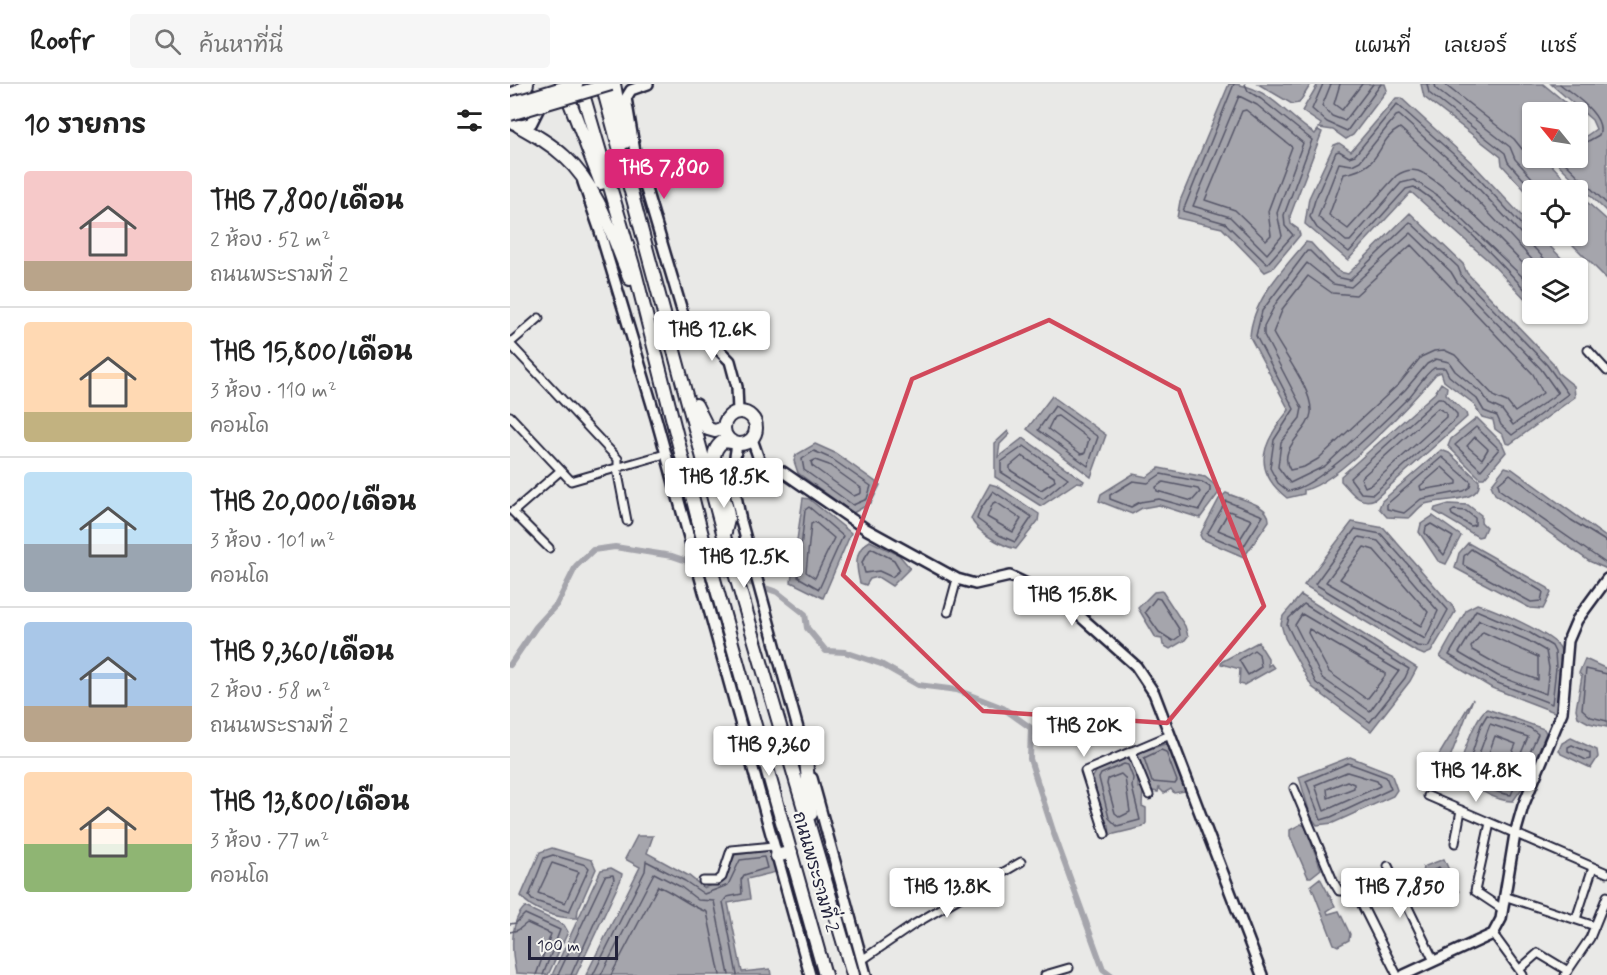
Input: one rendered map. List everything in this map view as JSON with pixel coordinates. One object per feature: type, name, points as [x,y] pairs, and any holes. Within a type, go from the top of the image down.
[{"type":"highway","name":"ถนนพระรามที่ 2","points":[[602,84],[724,536],[853,975]]},
{"type":"highway","points":[[512,122],[612,84],[635,203]]},
{"type":"highway","name":"ถนนพระรามที่ 2","points":[[570,87],[634,272],[716,588],[825,975]]},
{"type":"highway","points":[[537,102],[570,87]]},
{"type":"highway","points":[[510,104],[570,87]]},
{"type":"highway","points":[[570,87],[634,272],[651,267]]},
{"type":"highway","points":[[512,122],[547,142],[567,158],[581,177],[597,201],[646,318]]},
{"type":"highway","points":[[669,334],[684,364],[698,414],[708,429],[715,431],[724,428],[728,418],[738,412],[748,415],[755,423],[752,439],[734,443],[724,441],[718,444],[713,456],[728,516],[724,536]]},
{"type":"highway","points":[[724,428],[734,443]]},
{"type":"highway","points":[[806,759],[815,846]]},
{"type":"highway","points":[[775,851],[791,852]]},
{"type":"main road","points":[[648,84],[631,90],[626,98],[635,152],[683,314],[730,361],[737,387],[738,412]]},
{"type":"main road","points":[[512,122],[531,123],[537,102],[519,90]]},
{"type":"main road","name":"ถนนพระรามที่ 2","points":[[581,177],[615,278],[810,975]]},
{"type":"main road","points":[[752,439],[763,471],[783,472],[866,530],[957,579],[975,584],[1010,576],[1063,601],[1136,666],[1154,693],[1262,975]]},
{"type":"main road","name":"ถนนพระรามที่ 2","points":[[734,443],[732,476],[753,570],[866,975]]},
{"type":"main road","points":[[1404,975],[1493,934],[1501,919],[1515,834],[1523,806],[1562,712],[1568,641],[1577,620],[1607,579]]},
{"type":"street","points":[[538,318],[510,344],[618,459],[618,474],[627,522]]},
{"type":"street","points":[[1588,350],[1607,371]]},
{"type":"street","points":[[510,416],[571,481],[665,453]]},
{"type":"street","points":[[549,548],[512,511],[560,471]]},
{"type":"street","points":[[948,612],[957,579]]},
{"type":"street","points":[[1105,834],[1085,771],[1170,735]]},
{"type":"street","points":[[1131,751],[1149,795]]},
{"type":"street","points":[[1294,788],[1333,881],[1339,891],[1349,891],[1358,897],[1396,975]]},
{"type":"street","points":[[1428,796],[1607,873]]},
{"type":"street","points":[[1455,843],[1461,810]]},
{"type":"street","points":[[1490,823],[1475,891],[1503,909]]},
{"type":"street","points":[[703,880],[717,881],[722,877],[731,850],[775,851]]},
{"type":"street","points":[[862,960],[913,925],[1021,862]]},
{"type":"street","points":[[1388,866],[1434,961]]},
{"type":"street","points":[[1576,919],[1593,867]]},
{"type":"street","points":[[1504,896],[1595,926]]},
{"type":"street","points":[[1493,934],[1521,972],[1538,953],[1566,973],[1595,926],[1607,896]]},
{"type":"street","points":[[1045,975],[1069,968]]},
{"type":"highlighted area","points":[[1049,320],[1179,390],[1264,606],[1167,723],[983,711],[843,575],[912,379]]},
{"type":"water","points":[[1229,84],[1254,89],[1275,102],[1315,134],[1318,130],[1322,132],[1290,216],[1291,224],[1298,229],[1300,235],[1272,269],[1265,272],[1222,228],[1177,218],[1180,201]]},
{"type":"water","points":[[1258,84],[1311,84],[1299,103],[1292,104]]},
{"type":"water","points":[[1318,84],[1385,84],[1387,90],[1353,135],[1346,139],[1333,130],[1319,128],[1321,124],[1302,111]]},
{"type":"water","points":[[1421,84],[1543,84],[1565,102],[1522,102],[1522,168],[1554,168],[1566,180],[1522,180],[1522,187],[1502,165],[1501,157],[1424,97]]},
{"type":"water","points":[[1551,84],[1607,84],[1607,212],[1588,193],[1588,180],[1574,180],[1562,168],[1588,168],[1588,135],[1596,129],[1588,116],[1588,102],[1572,102]]},
{"type":"water","points":[[1396,98],[1401,98],[1473,164],[1522,216],[1522,246],[1550,246],[1561,258],[1522,258],[1522,295],[1491,263],[1411,192],[1348,260],[1305,224],[1309,198],[1334,145],[1339,143],[1351,151]]},
{"type":"water","points":[[1588,203],[1607,220],[1607,279],[1574,246],[1588,246]]},
{"type":"water","points":[[1410,213],[1463,264],[1467,273],[1552,362],[1558,373],[1574,386],[1575,397],[1510,444],[1506,443],[1503,435],[1495,429],[1493,420],[1482,417],[1473,403],[1444,381],[1441,372],[1436,374],[1393,421],[1335,474],[1318,485],[1304,490],[1304,494],[1287,498],[1268,477],[1265,466],[1264,455],[1267,444],[1289,410],[1250,337],[1256,311],[1270,286],[1306,242],[1311,243],[1340,272],[1348,274]]},
{"type":"water","points":[[1441,383],[1447,387],[1446,394],[1466,413],[1467,417],[1375,499],[1364,501],[1360,499],[1341,481],[1341,476],[1435,393]]},
{"type":"water","points":[[1052,396],[1106,435],[1091,477],[1027,429]]},
{"type":"water","points":[[1477,418],[1502,443],[1506,452],[1484,478],[1480,478],[1448,446],[1451,439]]},
{"type":"water","points":[[1008,431],[1010,434],[1000,444],[998,457],[1023,438],[1084,481],[1083,483],[1077,482],[1041,506],[995,477],[995,443]]},
{"type":"water","points":[[815,444],[835,453],[880,485],[871,503],[853,513],[798,473],[794,461],[796,455]]},
{"type":"water","points":[[1441,450],[1449,453],[1479,481],[1474,493],[1466,497],[1423,505],[1409,518],[1387,517],[1379,508],[1382,501]]},
{"type":"water","points":[[1505,467],[1512,469],[1607,538],[1607,569],[1589,561],[1495,494],[1491,485]]},
{"type":"water","points":[[1159,468],[1205,477],[1221,490],[1200,518],[1159,505],[1142,508],[1132,514],[1099,501],[1101,494],[1133,474],[1147,477]]},
{"type":"water","points":[[990,484],[997,486],[1039,514],[1038,521],[1016,549],[990,537],[978,528],[971,518]]},
{"type":"water","points":[[1226,493],[1259,506],[1268,515],[1269,521],[1244,557],[1202,539],[1200,535],[1219,499]]},
{"type":"water","points":[[803,498],[809,499],[851,533],[823,598],[791,582]]},
{"type":"water","points":[[1449,504],[1468,505],[1481,515],[1481,522],[1486,527],[1482,536],[1478,537],[1434,511],[1435,508]]},
{"type":"water","points":[[1433,516],[1461,536],[1446,564],[1438,561],[1419,532],[1421,524]]},
{"type":"water","points":[[1352,522],[1384,528],[1453,607],[1455,612],[1431,652],[1424,655],[1415,651],[1304,585]]},
{"type":"water","points":[[870,541],[899,555],[910,568],[892,586],[878,577],[870,579],[866,585],[860,583],[858,554]]},
{"type":"water","points":[[1468,543],[1548,588],[1551,593],[1543,609],[1530,608],[1455,568],[1459,553]]},
{"type":"water","points":[[1162,591],[1185,626],[1188,636],[1170,649],[1163,645],[1162,639],[1156,638],[1138,608],[1154,592]]},
{"type":"water","points":[[1301,595],[1417,668],[1410,681],[1371,731],[1312,687],[1285,638],[1281,624],[1283,616]]},
{"type":"water","points":[[1477,604],[1535,629],[1560,648],[1562,680],[1557,713],[1492,688],[1440,657],[1467,609]]},
{"type":"water","points":[[1258,642],[1268,658],[1268,666],[1271,664],[1274,668],[1244,685],[1239,684],[1240,669],[1221,664],[1221,662]]},
{"type":"water","points":[[1585,659],[1607,669],[1607,727],[1589,723],[1578,717],[1576,709],[1582,676],[1579,673]]},
{"type":"water","points":[[1473,699],[1449,760],[1440,767],[1431,768]]},
{"type":"water","points":[[1487,709],[1544,729],[1546,733],[1525,784],[1513,801],[1500,799],[1476,788],[1461,772],[1462,758],[1469,738],[1478,719]]},
{"type":"water","points":[[1571,738],[1597,750],[1598,757],[1591,768],[1561,754],[1559,750],[1562,743]]},
{"type":"water","points":[[1165,744],[1170,746],[1185,791],[1174,793],[1171,789],[1164,793],[1159,788],[1158,792],[1148,790],[1137,757],[1141,752]]},
{"type":"water","points":[[1126,756],[1135,766],[1138,788],[1143,786],[1142,806],[1146,808],[1146,823],[1143,827],[1110,835],[1109,825],[1104,824],[1094,781],[1091,780],[1097,770]]},
{"type":"water","points":[[1350,757],[1391,773],[1397,790],[1393,796],[1333,823],[1317,825],[1311,817],[1299,777]]},
{"type":"water","points":[[1301,824],[1305,826],[1321,869],[1311,877],[1308,877],[1290,836],[1290,830]]},
{"type":"water","points":[[637,836],[653,836],[647,853],[689,876],[704,888],[724,880],[735,855],[770,850],[776,872],[747,879],[750,899],[728,903],[742,972],[770,969],[771,975],[586,975],[640,867],[625,859]]},
{"type":"water","points":[[552,848],[592,860],[596,869],[578,910],[577,918],[563,917],[539,910],[521,896],[540,852]]},
{"type":"water","points":[[1444,859],[1459,892],[1453,898],[1437,903],[1422,873],[1423,867]]},
{"type":"water","points":[[611,868],[622,874],[621,879],[576,975],[552,975],[601,870]]},
{"type":"water","points":[[1320,878],[1335,906],[1327,911],[1328,914],[1339,911],[1350,934],[1349,940],[1338,946],[1334,944],[1311,885]]},
{"type":"water","points":[[525,907],[564,925],[568,932],[548,975],[516,973],[513,955],[514,928]]},
{"type":"waterway","points":[[510,665],[536,627],[557,604],[576,566],[593,550],[615,547],[672,556],[777,592],[805,614],[807,628],[826,651],[845,652],[881,664],[918,685],[957,690],[1003,708],[1031,728],[1030,759],[1054,834],[1103,969],[1111,975]]}]
